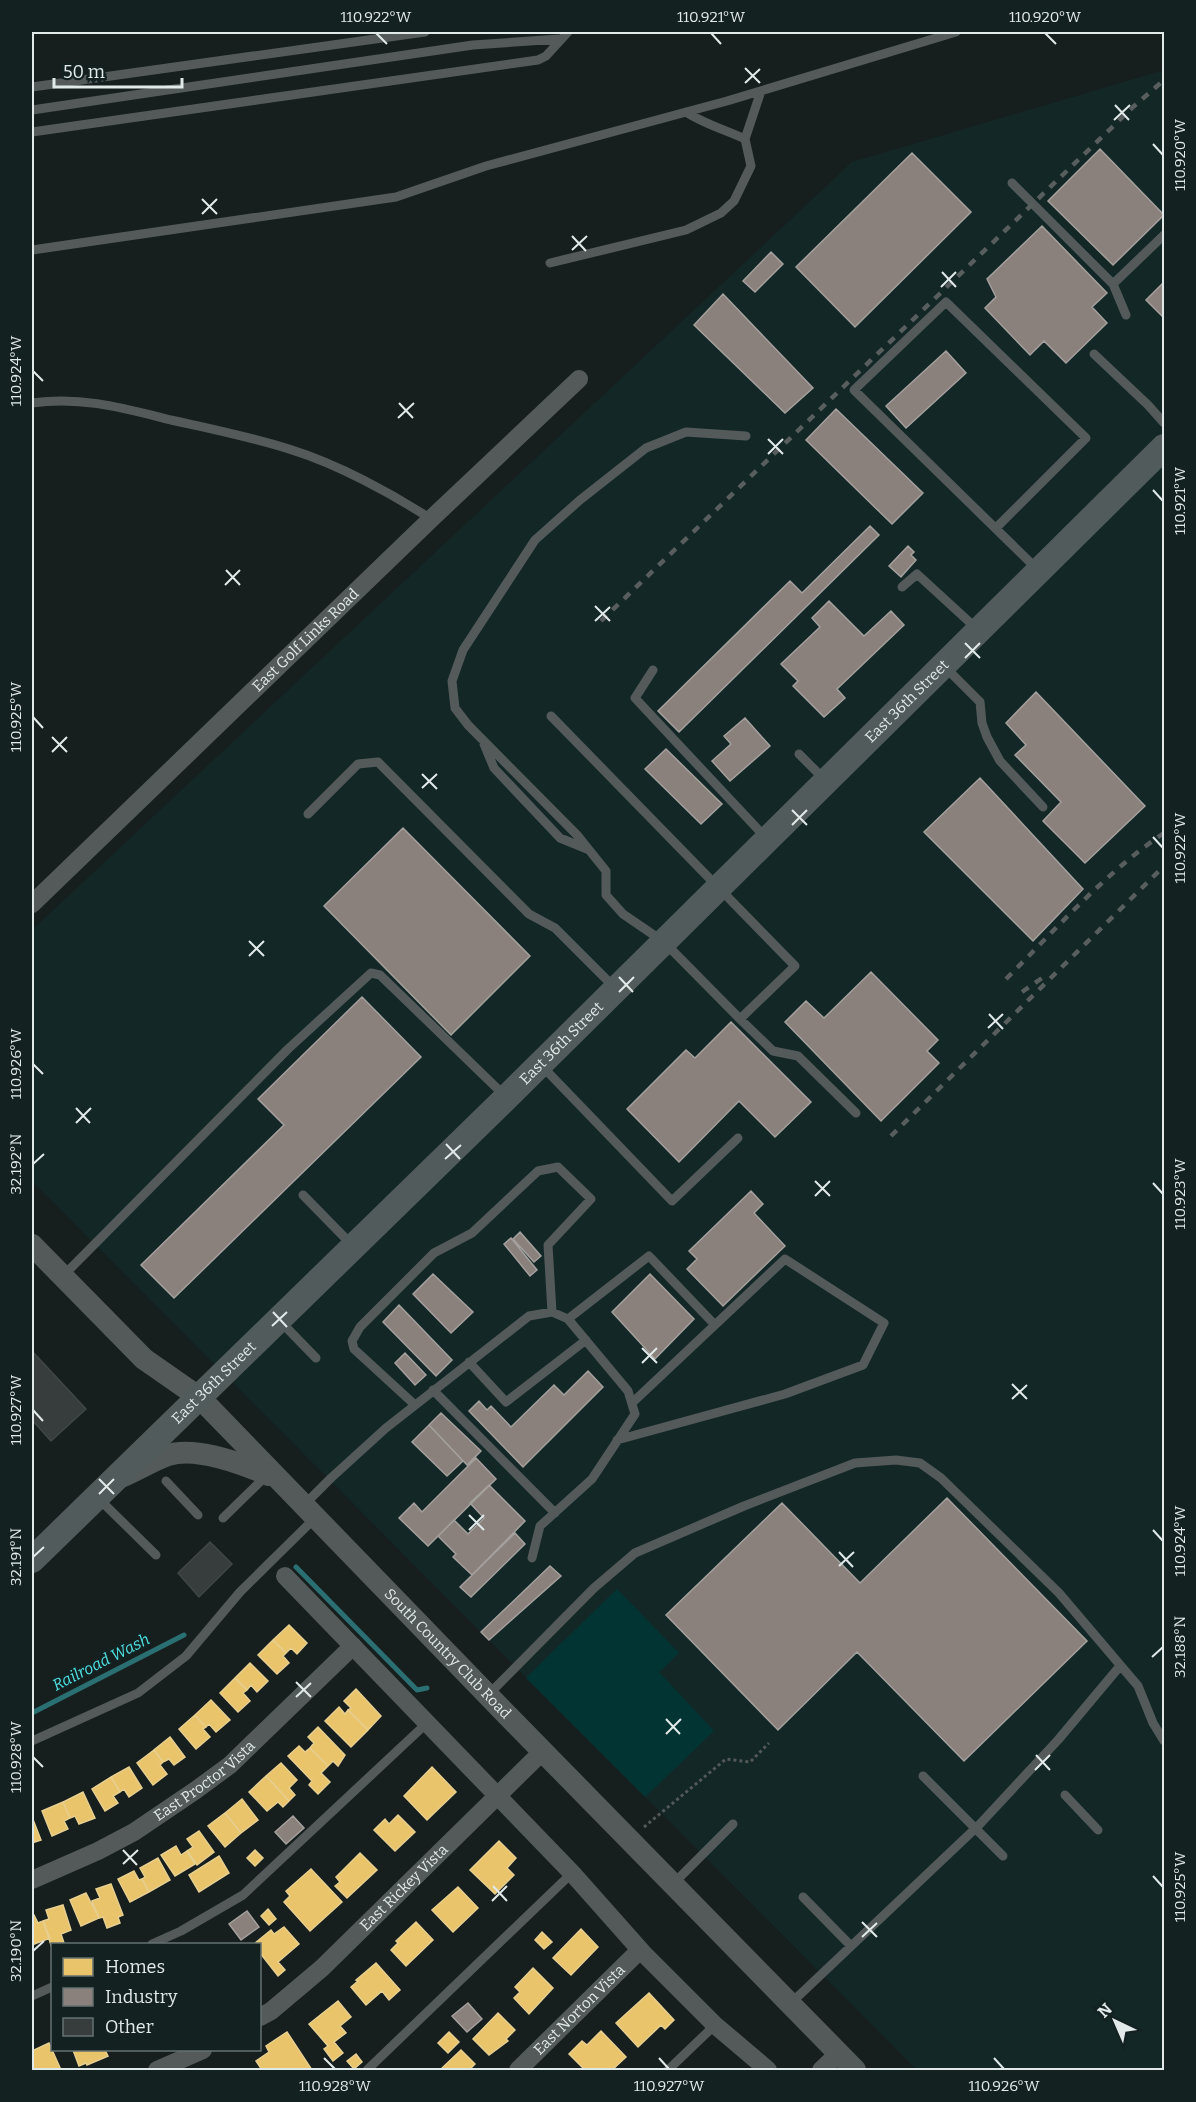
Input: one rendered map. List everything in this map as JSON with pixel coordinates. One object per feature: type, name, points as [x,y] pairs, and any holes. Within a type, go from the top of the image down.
[{"type":"main road","name":"East 36th Street","points":[[33,1555],[98,1497],[200,1398],[1164,447]]},
{"type":"street","name":"East Golf Links Road","points":[[32,904],[579,379]]},
{"type":"street","name":"South Country Club Road","points":[[32,1245],[144,1359],[200,1398],[273,1476],[310,1511],[855,2070]]},
{"type":"street","points":[[116,1479],[170,1454],[205,1454],[244,1464],[273,1476]]},
{"type":"street","points":[[285,1576],[572,1873],[640,1950],[715,2025],[768,2070]]},
{"type":"street","name":"East Proctor Vista","points":[[32,1880],[134,1832],[196,1790],[230,1765],[353,1646]]},
{"type":"street","name":"East Rickey Vista","points":[[261,2016],[271,2011],[322,1968],[543,1751]]},
{"type":"street","name":"East Norton Vista","points":[[518,2070],[640,1950]]},
{"type":"street","points":[[157,2070],[199,2051]]},
{"type":"street","points":[[821,2070],[839,2054]]},
{"type":"lane","points":[[32,87],[425,32]]},
{"type":"lane","points":[[32,132],[538,60],[546,56],[559,39],[568,32]]},
{"type":"lane","points":[[32,250],[396,197],[486,166],[761,91],[956,32]]},
{"type":"lane","points":[[32,110],[473,45],[559,39]]},
{"type":"lane","points":[[550,263],[687,230],[721,213],[734,201],[751,165],[745,139],[761,91]]},
{"type":"lane","points":[[686,112],[696,119],[745,139]]},
{"type":"lane","points":[[1012,183],[1113,285],[1126,315]]},
{"type":"lane","points":[[1113,285],[1164,235]]},
{"type":"lane","points":[[996,528],[1086,438],[946,302],[854,390],[1039,571]]},
{"type":"lane","points":[[1094,354],[1164,423]]},
{"type":"lane","points":[[32,403],[64,399],[107,404],[294,450],[368,483],[431,519]]},
{"type":"lane","points":[[746,436],[686,432],[646,448],[580,500],[536,540],[463,650],[452,681],[455,708],[482,739],[578,836],[606,871],[606,896],[623,914],[664,942],[773,1051],[798,1056],[856,1113]]},
{"type":"lane","points":[[902,587],[917,574],[979,631]]},
{"type":"lane","points":[[944,665],[980,702],[982,723],[1000,761],[1043,807]]},
{"type":"lane","points":[[653,670],[635,698],[768,839]]},
{"type":"lane","points":[[551,716],[795,966],[741,1019]]},
{"type":"lane","points":[[482,739],[494,768],[560,838],[589,850]]},
{"type":"lane","points":[[799,754],[826,782]]},
{"type":"lane","points":[[308,814],[358,764],[378,762],[529,914],[555,928],[616,989]]},
{"type":"lane","points":[[62,1277],[288,1048],[371,973],[380,975],[506,1098]]},
{"type":"lane","points":[[540,1064],[672,1201],[738,1138]]},
{"type":"lane","points":[[415,1405],[354,1350],[352,1341],[360,1327],[434,1253],[472,1233],[538,1171],[558,1167],[591,1199],[549,1245],[552,1312]]},
{"type":"lane","points":[[303,1195],[354,1247]]},
{"type":"lane","points":[[568,1319],[649,1256],[715,1325]]},
{"type":"lane","points":[[617,1440],[785,1394],[863,1365],[884,1323],[785,1259],[632,1403]]},
{"type":"lane","points":[[32,1741],[138,1693],[186,1656],[310,1511],[331,1478],[433,1390],[529,1316],[552,1312],[568,1319],[628,1391],[635,1414],[592,1479],[540,1526],[532,1558]]},
{"type":"lane","points":[[279,1320],[316,1358]]},
{"type":"lane","points":[[469,1362],[506,1402],[586,1340]]},
{"type":"lane","points":[[433,1390],[555,1513]]},
{"type":"lane","points":[[488,1695],[594,1588],[635,1553],[855,1462],[896,1460],[920,1463],[941,1478],[1059,1593],[1138,1686],[1153,1723],[1164,1741]]},
{"type":"lane","points":[[223,1518],[273,1476]]},
{"type":"lane","points":[[166,1481],[198,1515]]},
{"type":"lane","points":[[98,1497],[156,1555]]},
{"type":"lane","points":[[790,2004],[975,1829],[1058,1740],[1120,1666]]},
{"type":"lane","points":[[154,1943],[181,1931],[243,1895],[428,1722]]},
{"type":"lane","points":[[923,1776],[1003,1856]]},
{"type":"lane","points":[[1065,1795],[1098,1830]]},
{"type":"lane","points":[[673,1884],[733,1824]]},
{"type":"lane","points":[[367,2070],[572,1873]]},
{"type":"lane","points":[[803,1897],[851,1946]]},
{"type":"lane","points":[[32,1996],[51,1987]]},
{"type":"lane","points":[[668,2070],[715,2025]]},
{"type":"path","points":[[644,1827],[726,1759],[750,1762],[769,1743]]},
{"type":"shaded area","points":[[1164,70],[1164,2070],[917,2070],[32,1181],[32,930],[852,162]]},
{"type":"shaded area","points":[[617,1589],[679,1653],[659,1672],[714,1731],[645,1797],[526,1678]]},
{"type":"building: Homes","points":[[289,1625],[307,1643],[297,1654],[291,1648],[286,1653],[273,1640]]},
{"type":"building: Homes","points":[[273,1640],[286,1653],[283,1656],[289,1663],[277,1674],[258,1655]]},
{"type":"building: Homes","points":[[250,1663],[268,1681],[257,1692],[251,1685],[247,1690],[235,1678]]},
{"type":"building: Homes","points":[[235,1678],[247,1690],[243,1693],[250,1701],[238,1712],[220,1693]]},
{"type":"building: Homes","points":[[356,1689],[381,1716],[368,1730],[348,1710],[351,1708],[344,1701]]},
{"type":"building: Homes","points":[[211,1700],[230,1720],[216,1732],[209,1724],[206,1727],[195,1715]]},
{"type":"building: Homes","points":[[339,1707],[345,1714],[348,1710],[368,1730],[351,1747],[325,1721]]},
{"type":"building: Homes","points":[[195,1715],[206,1727],[203,1729],[210,1737],[196,1749],[179,1729]]},
{"type":"building: Homes","points":[[318,1727],[345,1755],[338,1766],[333,1761],[328,1766],[310,1748],[314,1743],[308,1737]]},
{"type":"building: Homes","points":[[170,1737],[185,1757],[174,1765],[169,1759],[163,1762],[154,1750]]},
{"type":"building: Homes","points":[[299,1746],[305,1752],[310,1748],[328,1766],[321,1773],[330,1782],[318,1794],[309,1785],[312,1781],[288,1756]]},
{"type":"building: Homes","points":[[154,1750],[163,1762],[160,1765],[167,1774],[153,1785],[137,1763]]},
{"type":"building: Homes","points":[[281,1763],[297,1780],[289,1788],[295,1795],[289,1801],[266,1776]]},
{"type":"building: Homes","points":[[129,1767],[142,1788],[129,1797],[124,1789],[120,1792],[111,1777]]},
{"type":"building: Homes","points":[[432,1767],[456,1792],[427,1820],[404,1796]]},
{"type":"building: Homes","points":[[266,1776],[289,1801],[283,1807],[278,1802],[267,1811],[249,1792]]},
{"type":"building: Homes","points":[[111,1777],[120,1792],[113,1796],[118,1803],[105,1811],[92,1789]]},
{"type":"building: Homes","points":[[83,1792],[95,1818],[79,1824],[75,1816],[70,1818],[63,1802]]},
{"type":"building: Homes","points":[[242,1799],[258,1820],[241,1833],[225,1813]]},
{"type":"building: Homes","points":[[63,1802],[70,1818],[64,1821],[68,1829],[52,1836],[42,1811]]},
{"type":"building: Homes","points":[[225,1813],[241,1833],[225,1847],[208,1826]]},
{"type":"building: Homes","points":[[398,1815],[415,1832],[395,1851],[374,1830],[385,1819],[389,1824]]},
{"type":"building: Homes","points":[[32,1817],[41,1840],[32,1843]]},
{"type":"building: Homes","points":[[199,1831],[214,1852],[197,1865],[187,1851],[193,1847],[187,1839]]},
{"type":"building: Homes","points":[[499,1841],[516,1858],[507,1868],[514,1875],[495,1894],[470,1870]]},
{"type":"building: Homes","points":[[176,1846],[181,1855],[187,1851],[195,1864],[175,1876],[161,1855]]},
{"type":"building: Homes","points":[[255,1850],[263,1858],[255,1866],[247,1858]]},
{"type":"building: Homes","points":[[360,1853],[377,1870],[347,1898],[335,1886],[340,1882],[336,1877]]},
{"type":"building: Homes","points":[[219,1856],[229,1873],[199,1892],[189,1875]]},
{"type":"building: Homes","points":[[158,1858],[170,1880],[149,1892],[142,1879],[145,1877],[140,1868]]},
{"type":"building: Homes","points":[[311,1869],[342,1902],[310,1931],[284,1902],[290,1896],[286,1891]]},
{"type":"building: Homes","points":[[134,1871],[139,1880],[142,1879],[149,1892],[130,1902],[118,1879]]},
{"type":"building: Homes","points":[[111,1884],[123,1915],[118,1917],[120,1923],[107,1928],[103,1917],[99,1918],[92,1901],[100,1898],[96,1889]]},
{"type":"building: Homes","points":[[458,1887],[478,1908],[453,1932],[432,1910]]},
{"type":"building: Homes","points":[[86,1893],[99,1918],[81,1926],[70,1900]]},
{"type":"building: Homes","points":[[63,1905],[71,1930],[61,1934],[64,1943],[51,1943],[51,1945],[43,1921],[49,1919],[46,1910]]},
{"type":"building: Homes","points":[[268,1909],[276,1919],[269,1925],[261,1916]]},
{"type":"building: Homes","points":[[34,1915],[38,1923],[43,1921],[50,1938],[32,1945],[32,1916]]},
{"type":"building: Homes","points":[[416,1922],[433,1940],[406,1966],[391,1950],[398,1943],[396,1941]]},
{"type":"building: Homes","points":[[284,1927],[299,1944],[278,1962],[285,1970],[278,1976],[261,1954],[261,1943],[255,1943],[271,1930],[274,1934]]},
{"type":"building: Homes","points":[[581,1929],[598,1947],[571,1975],[553,1958]]},
{"type":"building: Homes","points":[[542,1932],[552,1942],[544,1949],[535,1940]]},
{"type":"building: Homes","points":[[376,1963],[400,1990],[389,2000],[382,1991],[366,2005],[351,1987]]},
{"type":"building: Homes","points":[[533,1968],[553,1988],[529,2014],[514,1998],[520,1992],[515,1987]]},
{"type":"building: Homes","points":[[649,1993],[674,2020],[665,2029],[661,2025],[638,2047],[616,2023]]},
{"type":"building: Homes","points":[[338,2001],[351,2017],[340,2026],[346,2033],[334,2042],[343,2053],[333,2061],[324,2049],[328,2046],[309,2024]]},
{"type":"building: Homes","points":[[498,2013],[515,2030],[506,2039],[508,2041],[489,2055],[473,2039]]},
{"type":"building: Homes","points":[[601,2031],[626,2057],[612,2070],[585,2070],[569,2054],[582,2041],[587,2045]]},
{"type":"building: Homes","points":[[287,2032],[312,2070],[262,2070],[256,2061],[269,2052],[266,2046]]},
{"type":"building: Homes","points":[[449,2032],[459,2042],[448,2053],[438,2043]]},
{"type":"building: Homes","points":[[49,2043],[61,2070],[32,2070],[32,2051]]},
{"type":"building: Homes","points":[[461,2050],[475,2064],[469,2070],[440,2070]]},
{"type":"building: Homes","points":[[73,2051],[106,2051],[108,2056],[87,2065],[86,2063],[79,2066]]},
{"type":"building: Homes","points":[[356,2054],[362,2062],[354,2069],[347,2061]]},
{"type":"building: Industry","points":[[1100,149],[1164,215],[1113,265],[1048,201]]},
{"type":"building: Industry","points":[[912,153],[971,212],[855,327],[796,267]]},
{"type":"building: Industry","points":[[1042,226],[1107,293],[1092,307],[1107,323],[1066,363],[1044,341],[1030,355],[985,308],[996,297],[987,279]]},
{"type":"building: Industry","points":[[771,252],[783,264],[755,292],[743,281]]},
{"type":"building: Industry","points":[[1164,282],[1164,318],[1146,300]]},
{"type":"building: Industry","points":[[723,294],[813,388],[785,413],[694,325]]},
{"type":"building: Industry","points":[[946,351],[966,373],[906,428],[886,406]]},
{"type":"building: Industry","points":[[836,409],[923,493],[892,524],[806,440]]},
{"type":"building: Industry","points":[[870,526],[879,535],[679,732],[658,711],[790,581],[802,593]]},
{"type":"building: Industry","points":[[908,546],[914,552],[911,555],[916,560],[901,577],[889,566]]},
{"type":"building: Industry","points":[[829,601],[864,636],[891,611],[904,625],[837,689],[845,698],[824,717],[793,686],[798,681],[781,664],[820,627],[812,618]]},
{"type":"building: Industry","points":[[1036,692],[1145,806],[1085,863],[1043,821],[1061,802],[1015,755],[1026,745],[1006,723]]},
{"type":"building: Industry","points":[[745,718],[770,746],[730,781],[712,761],[731,744],[724,736]]},
{"type":"building: Industry","points":[[666,749],[722,804],[701,824],[645,769]]},
{"type":"building: Industry","points":[[980,778],[1083,889],[1033,941],[924,832]]},
{"type":"building: Industry","points":[[403,828],[530,956],[451,1035],[324,906]]},
{"type":"building: Industry","points":[[871,972],[938,1040],[927,1051],[939,1063],[881,1121],[785,1022],[806,1001],[824,1018]]},
{"type":"building: Industry","points":[[362,997],[421,1057],[174,1298],[141,1265],[284,1125],[258,1099]]},
{"type":"building: Industry","points":[[731,1022],[811,1102],[775,1137],[739,1101],[679,1162],[627,1109],[686,1050],[695,1058]]},
{"type":"building: Industry","points":[[751,1191],[763,1204],[754,1213],[785,1246],[723,1306],[687,1269],[697,1259],[689,1251]]},
{"type":"building: Industry","points":[[520,1232],[541,1256],[534,1262],[513,1239]]},
{"type":"building: Industry","points":[[511,1238],[537,1270],[530,1276],[504,1244]]},
{"type":"building: Industry","points":[[433,1274],[473,1312],[451,1333],[413,1294]]},
{"type":"building: Industry","points":[[650,1274],[694,1319],[655,1359],[612,1312]]},
{"type":"building: Industry","points":[[399,1305],[452,1360],[436,1376],[383,1322]]},
{"type":"building: Industry","points":[[405,1353],[426,1375],[415,1385],[395,1363]]},
{"type":"building: Industry","points":[[588,1371],[603,1387],[523,1467],[469,1411],[479,1401],[487,1410],[491,1406],[511,1427],[554,1385],[564,1395]]},
{"type":"building: Industry","points":[[441,1413],[481,1451],[467,1465],[429,1425]]},
{"type":"building: Industry","points":[[429,1425],[463,1461],[447,1476],[412,1442]]},
{"type":"building: Industry","points":[[476,1458],[496,1479],[428,1546],[399,1518],[414,1503],[422,1512]]},
{"type":"building: Industry","points":[[489,1485],[525,1521],[472,1575],[453,1557],[456,1554],[438,1536],[454,1520],[468,1534],[484,1518],[470,1503]]},
{"type":"building: Industry","points":[[947,1498],[1087,1641],[964,1761],[857,1652],[778,1730],[666,1615],[782,1503],[860,1583]]},
{"type":"building: Industry","points":[[515,1533],[525,1544],[471,1597],[460,1587]]},
{"type":"building: Industry","points":[[550,1566],[561,1576],[489,1640],[481,1632]]},
{"type":"building: Industry","points":[[293,1816],[304,1828],[286,1844],[275,1832]]},
{"type":"building: Industry","points":[[247,1911],[259,1927],[241,1940],[229,1924]]},
{"type":"building: Industry","points":[[468,2003],[482,2019],[467,2032],[452,2016]]},
{"type":"building: Other","points":[[32,1351],[86,1409],[51,1441],[32,1420]]},
{"type":"building: Other","points":[[210,1542],[232,1564],[199,1597],[178,1573]]},
{"type":"waterway","points":[[296,1567],[417,1690],[427,1688]]},
{"type":"waterway","name":"Railroad Wash","points":[[32,1713],[184,1635]]},
{"type":"railway","points":[[601,621],[1133,107],[1164,80]]},
{"type":"railway","points":[[1006,979],[1102,883],[1164,833]]},
{"type":"railway","points":[[891,1136],[1164,866]]},
{"type":"railway","points":[[1022,992],[1042,978]]}]
